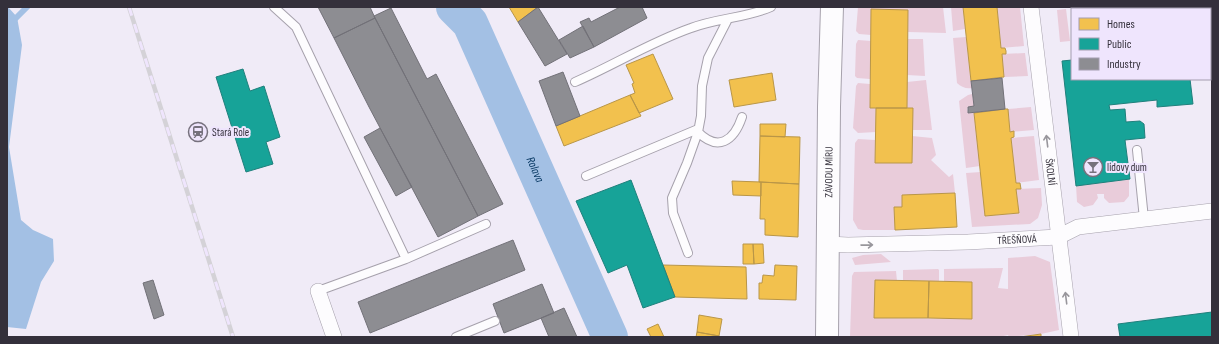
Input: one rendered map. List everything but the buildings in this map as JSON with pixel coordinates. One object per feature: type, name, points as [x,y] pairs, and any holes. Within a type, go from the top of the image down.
[{"type":"main road","name":"ZÁVODU MÍRU","points":[[827,337],[829,107],[832,7]]},
{"type":"street","name":"ŠKOLNÍ","points":[[1031,7],[1071,337]]},
{"type":"street","name":"TŘEŠŇOVÁ","points":[[828,244],[848,245],[968,242],[1058,237],[1078,227],[1207,211]]},
{"type":"street","points":[[318,291],[334,337]]},
{"type":"lane","points":[[274,7],[296,27],[406,259]]},
{"type":"lane","points":[[575,82],[673,35],[694,27],[761,11],[771,7]]},
{"type":"lane","points":[[688,253],[673,213],[672,198],[687,163],[698,130],[701,116],[702,86],[708,58],[728,19]]},
{"type":"lane","points":[[698,130],[709,141],[724,142],[731,139],[736,132],[742,117]]},
{"type":"lane","points":[[586,176],[698,130]]},
{"type":"lane","points":[[1137,150],[1144,219]]},
{"type":"lane","points":[[318,291],[406,259],[486,224]]},
{"type":"lane","points":[[456,337],[495,321]]},
{"type":"shaded area","points":[[858,7],[943,7],[946,33],[908,32],[908,10],[871,35],[859,34],[856,31]]},
{"type":"shaded area","points":[[951,7],[963,7],[965,29],[953,31]]},
{"type":"shaded area","points":[[997,7],[1020,7],[1024,46],[1001,48]]},
{"type":"shaded area","points":[[1066,9],[1070,41],[1060,42],[1057,10]]},
{"type":"shaded area","points":[[966,37],[972,88],[960,86],[957,83],[953,38]]},
{"type":"shaded area","points":[[908,39],[923,39],[925,76],[907,75]]},
{"type":"shaded area","points":[[858,40],[871,41],[870,79],[857,78],[855,76],[856,44]]},
{"type":"shaded area","points":[[1025,53],[1028,76],[1004,77],[1002,54]]},
{"type":"shaded area","points":[[926,80],[932,130],[913,130],[907,108],[907,82]]},
{"type":"shaded area","points":[[858,83],[870,84],[870,107],[876,108],[876,132],[858,133],[853,128],[856,86]]},
{"type":"shaded area","points":[[972,94],[974,106],[968,107],[967,109],[968,113],[974,113],[980,166],[966,168],[959,101]]},
{"type":"shaded area","points":[[1031,107],[1034,130],[1010,132],[1008,109]]},
{"type":"shaded area","points":[[912,136],[932,138],[936,155],[931,160],[949,177],[953,174],[955,193],[902,196],[902,207],[894,208],[895,230],[858,229],[853,220],[855,143],[858,139],[875,140],[875,163],[911,163]]},
{"type":"shaded area","points":[[1034,136],[1039,180],[1016,183],[1011,138]]},
{"type":"shaded area","points":[[981,172],[986,216],[1019,213],[1016,189],[1041,188],[1042,205],[1038,218],[1030,224],[972,227],[966,173]]},
{"type":"shaded area","points":[[1129,179],[1129,196],[1124,202],[1109,203],[1104,198],[1104,194],[1097,194],[1098,198],[1093,205],[1084,207],[1077,202],[1076,185]]},
{"type":"shaded area","points":[[881,254],[891,262],[855,265],[852,258],[863,255]]},
{"type":"shaded area","points":[[1035,256],[1050,262],[1059,330],[1041,334],[1009,337],[1008,335],[999,337],[850,337],[852,276],[854,272],[896,271],[897,281],[875,281],[874,318],[971,319],[972,282],[944,281],[944,269],[1003,268],[998,288],[1008,289],[1008,258]]},
{"type":"shaded area","points":[[938,269],[939,281],[903,281],[903,270]]},
{"type":"water","points":[[7,7],[17,17],[22,45],[9,147],[21,220],[33,230],[53,239],[54,261],[41,282],[26,329],[7,327]]},
{"type":"waterway","points":[[7,27],[27,7]]},
{"type":"waterway","name":"Rolava","points":[[454,7],[470,23],[610,337]]},
{"type":"railway","points":[[129,7],[233,337]]},
{"type":"place","name":"Stará Role","points":[[198,132]]},
{"type":"place","name":"lidovy dum","points":[[1093,167]]}]
